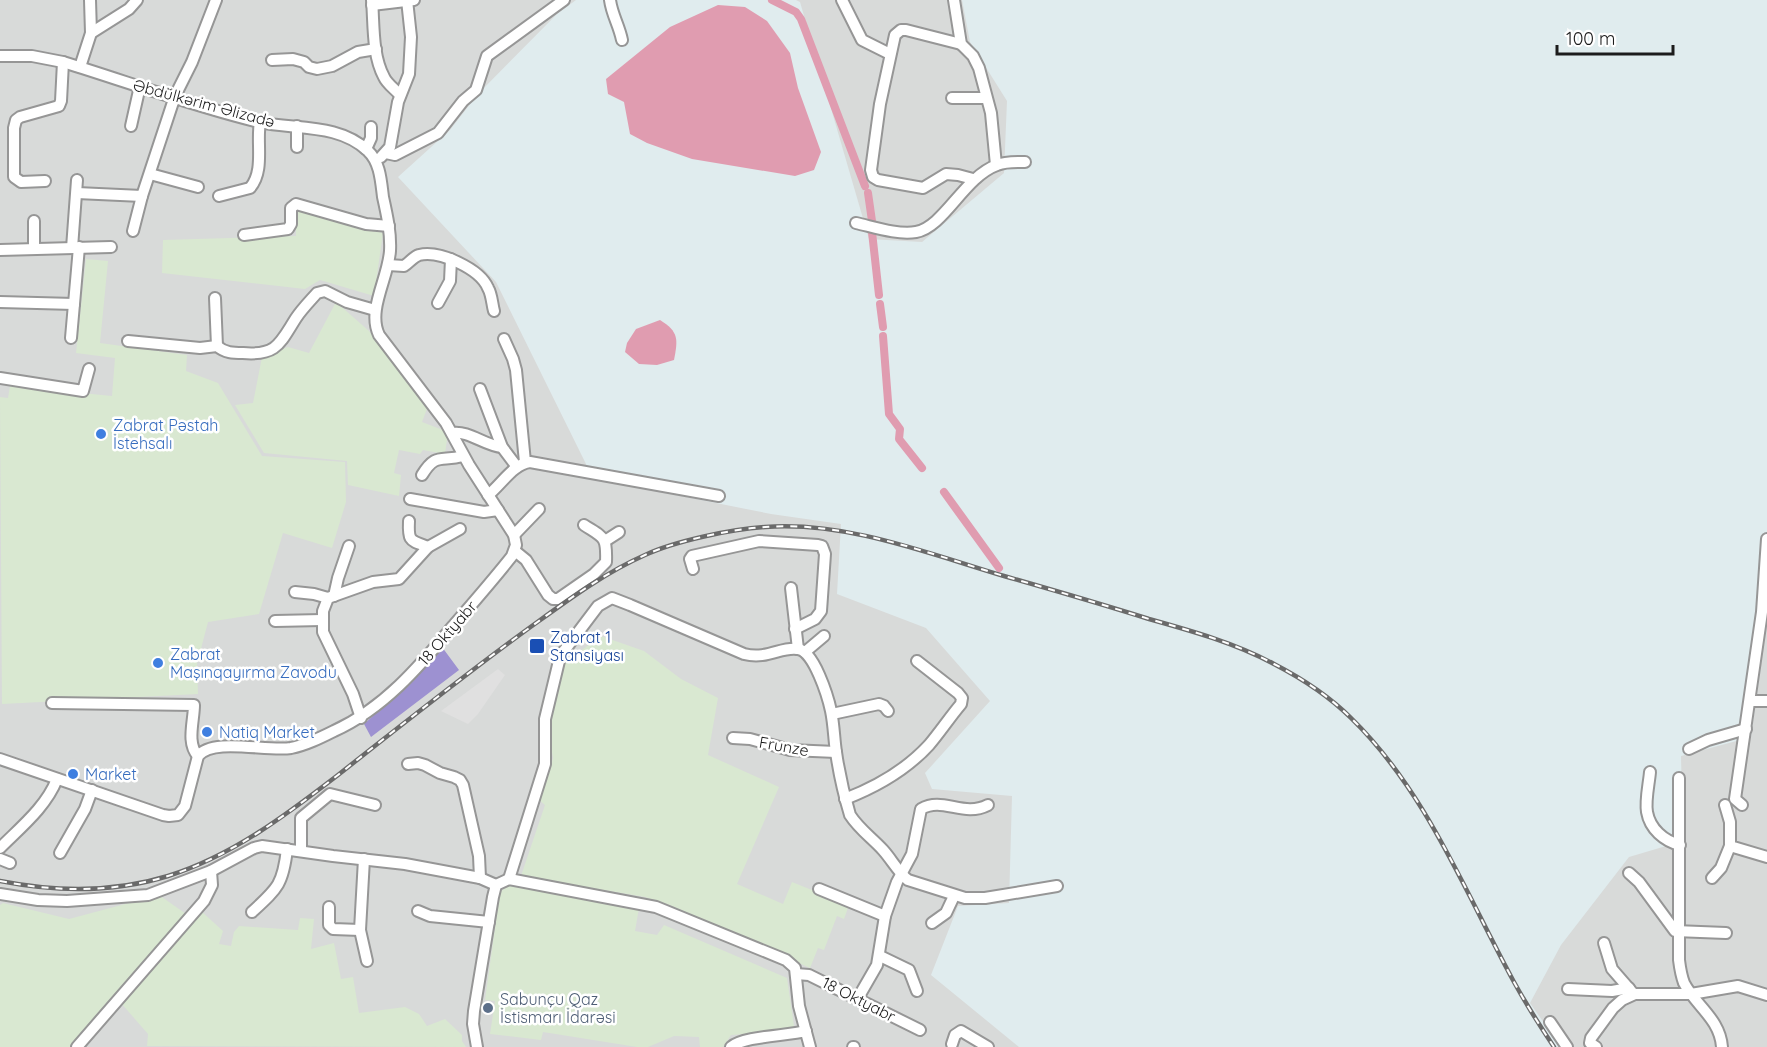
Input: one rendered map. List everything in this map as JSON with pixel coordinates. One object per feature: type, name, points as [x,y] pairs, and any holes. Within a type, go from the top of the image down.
[{"type":"street","points":[[80,67],[91,33],[90,0]]},
{"type":"street","points":[[91,33],[129,9],[136,0]]},
{"type":"street","points":[[133,231],[142,196],[175,96],[192,62],[216,0]]},
{"type":"street","points":[[400,95],[383,76],[376,48],[372,3],[409,0],[411,54],[407,81],[400,95],[392,140],[386,153],[375,160],[389,226],[388,265],[375,310],[375,327],[452,433],[463,456],[514,535],[515,551],[526,560],[548,595],[556,599],[603,567],[606,559],[605,541],[603,537],[584,525]]},
{"type":"street","points":[[386,153],[395,155],[438,133],[463,101],[476,90],[488,56],[564,0]]},
{"type":"street","points":[[610,0],[612,13],[618,20],[622,40]]},
{"type":"street","points":[[842,0],[862,40],[890,54]]},
{"type":"street","points":[[954,0],[961,44]]},
{"type":"street","points":[[973,179],[946,174],[922,188],[878,180],[873,177],[871,170],[875,136],[890,54],[895,35],[901,30],[961,44],[977,62],[991,113],[996,165]]},
{"type":"street","points":[[272,60],[293,59],[316,69],[332,66],[358,52],[376,48]]},
{"type":"street","name":"Əbdülkərim Əlizadə","points":[[0,56],[32,56],[63,62],[260,122],[332,133],[366,149],[375,160]]},
{"type":"street","points":[[45,181],[21,182],[14,177],[15,120],[59,105],[63,62]]},
{"type":"street","points":[[131,126],[140,86]]},
{"type":"street","points":[[952,98],[986,98]]},
{"type":"street","points":[[219,196],[250,188],[253,185],[259,164],[260,122]]},
{"type":"street","points":[[297,126],[297,147]]},
{"type":"street","points":[[366,149],[371,138],[371,127]]},
{"type":"street","points":[[856,224],[918,232],[930,226],[940,217],[973,179],[996,165],[1025,162]]},
{"type":"street","points":[[150,174],[198,187]]},
{"type":"street","points":[[71,338],[77,180]]},
{"type":"street","points":[[77,193],[142,196]]},
{"type":"street","points":[[243,235],[288,229],[291,224],[291,208],[296,204],[366,224],[389,226]]},
{"type":"street","points":[[34,221],[34,249]]},
{"type":"street","points":[[0,250],[111,247]]},
{"type":"street","points":[[388,265],[404,266],[420,255],[451,259],[468,268],[485,283],[489,289],[494,311]]},
{"type":"street","points":[[438,303],[450,281],[451,259]]},
{"type":"street","points":[[128,341],[200,348],[217,346],[224,351],[257,354],[277,348],[317,292],[321,291],[375,310]]},
{"type":"street","points":[[215,298],[217,346]]},
{"type":"street","points":[[0,302],[74,304]]},
{"type":"street","points":[[489,495],[521,464],[516,370],[504,339]]},
{"type":"street","points":[[0,378],[83,391],[89,369]]},
{"type":"street","points":[[480,389],[502,447],[521,464],[718,496]]},
{"type":"street","points":[[452,433],[460,432],[502,447]]},
{"type":"street","points":[[422,475],[430,462],[463,456]]},
{"type":"street","points":[[410,499],[484,512],[498,510]]},
{"type":"street","points":[[514,535],[539,509]]},
{"type":"street","points":[[409,521],[408,536],[411,541],[428,547]]},
{"type":"street","points":[[296,592],[331,597],[373,582],[399,579],[428,547],[460,530]]},
{"type":"street","points":[[605,541],[619,532]]},
{"type":"street","points":[[1742,805],[1735,799],[1750,701],[1766,568],[1767,539]]},
{"type":"street","points":[[693,569],[690,559],[692,556],[759,541],[807,543],[822,546],[825,554],[821,611],[815,619],[795,629]]},
{"type":"street","points":[[349,546],[331,597],[323,611],[322,620],[323,632],[361,718]]},
{"type":"street","name":"18 Oktyabr","points":[[198,756],[207,748],[218,747],[290,748],[310,742],[361,718],[397,688],[439,644],[515,551]]},
{"type":"street","points":[[791,588],[795,629],[801,650],[812,660],[832,714],[836,752],[850,815],[885,852],[901,874],[908,880],[954,896],[985,898],[1057,886]]},
{"type":"street","points":[[0,894],[38,900],[67,901],[133,898],[166,890],[211,871],[258,846],[405,864],[480,878],[496,885],[509,879],[545,764],[545,719],[559,661],[598,606],[612,598],[619,600],[752,656],[801,650],[824,636]]},
{"type":"street","points":[[275,621],[322,620]]},
{"type":"street","points":[[845,799],[876,784],[916,757],[930,744],[961,704],[962,698],[958,693],[917,661]]},
{"type":"street","points":[[1750,701],[1767,701]]},
{"type":"street","points":[[0,759],[162,815],[178,815],[185,806],[198,756],[191,742],[194,705],[52,703]]},
{"type":"street","points":[[832,714],[879,704],[888,711]]},
{"type":"street","points":[[1689,749],[1708,740],[1746,729]]},
{"type":"street","name":"Frunze","points":[[733,738],[790,750],[836,752]]},
{"type":"street","points":[[408,764],[425,765],[460,780],[479,856],[480,878]]},
{"type":"street","points":[[1650,772],[1647,811],[1656,831],[1668,842],[1680,845]]},
{"type":"street","points":[[1679,778],[1679,960],[1681,975],[1691,994],[1712,1018],[1721,1037],[1722,1047]]},
{"type":"street","points":[[0,848],[42,806],[57,779]]},
{"type":"street","points":[[60,854],[85,809],[92,790]]},
{"type":"street","points":[[300,850],[302,818],[330,794],[375,805]]},
{"type":"street","points":[[858,998],[880,956],[885,916],[901,874],[912,854],[921,809],[940,805],[972,811],[988,805]]},
{"type":"street","points":[[1712,878],[1721,868],[1730,846],[1730,822],[1725,805]]},
{"type":"street","points":[[1730,846],[1767,857]]},
{"type":"street","points":[[252,912],[279,885],[283,877],[287,849]]},
{"type":"street","points":[[364,859],[360,930],[367,961]]},
{"type":"street","points":[[77,1047],[204,901],[212,885],[211,871]]},
{"type":"street","points":[[1629,873],[1646,891],[1674,931],[1726,933]]},
{"type":"street","name":"18 Oktyabr","points":[[509,879],[656,907],[786,960],[795,968],[799,1006],[810,1047]]},
{"type":"street","points":[[477,1047],[473,1024],[474,1011],[496,885]]},
{"type":"street","points":[[819,889],[885,916]]},
{"type":"street","points":[[932,923],[950,908],[954,896]]},
{"type":"street","points":[[329,907],[329,925],[333,929],[360,930]]},
{"type":"street","points":[[418,911],[430,916],[489,922]]},
{"type":"street","points":[[1604,943],[1612,969],[1632,991]]},
{"type":"street","points":[[880,956],[909,970],[917,991]]},
{"type":"street","name":"18 Oktyabr","points":[[796,974],[809,975],[920,1030]]},
{"type":"street","points":[[1568,989],[1691,994],[1738,986],[1767,994]]},
{"type":"street","points":[[1596,1047],[1590,1042],[1591,1038],[1613,1008],[1632,991]]},
{"type":"street","points":[[1550,1022],[1567,1047]]},
{"type":"street","points":[[731,1047],[741,1041],[806,1031]]},
{"type":"street","points":[[952,1044],[954,1035],[961,1031],[987,1047]]},
{"type":"shaded area","points":[[0,0],[576,0],[557,14],[478,94],[450,130],[398,177],[496,282],[591,478],[771,514],[841,524],[837,594],[926,628],[990,701],[925,773],[932,789],[1012,796],[1009,903],[958,906],[931,975],[1019,1047],[0,1047]]},
{"type":"shaded area","points":[[796,0],[962,0],[970,42],[1007,101],[1004,173],[922,242],[869,239],[800,2]]},
{"type":"shaded area","points":[[718,5],[745,7],[767,21],[790,53],[798,88],[821,152],[814,170],[795,176],[692,159],[647,143],[630,134],[624,102],[608,94],[606,79],[670,27]]},
{"type":"shaded area","points":[[296,208],[383,233],[374,296],[320,280],[305,289],[162,273],[163,240],[296,236]]},
{"type":"shaded area","points":[[86,259],[108,261],[100,343],[187,355],[186,371],[218,383],[262,456],[345,462],[346,502],[332,548],[283,533],[259,614],[208,622],[197,664],[198,694],[2,704],[0,397],[8,398],[10,386],[112,396],[115,358],[76,353]]},
{"type":"shaded area","points":[[336,302],[369,331],[428,406],[422,422],[448,432],[445,454],[423,450],[420,454],[399,450],[394,473],[401,475],[399,496],[348,485],[347,461],[264,453],[235,405],[253,403],[262,357],[288,347],[309,353]]},
{"type":"shaded area","points":[[660,320],[671,328],[676,337],[674,360],[657,365],[639,364],[625,352],[627,343],[636,329]]},
{"type":"shaded area","points":[[1767,608],[1767,1047],[1561,1047],[1530,1003],[1561,945],[1629,857],[1683,841],[1681,756],[1751,737]]},
{"type":"shaded area","points":[[601,636],[644,651],[681,679],[718,698],[708,755],[779,787],[737,884],[783,904],[792,882],[849,905],[844,919],[837,916],[824,950],[818,948],[810,968],[672,906],[645,897],[521,876],[545,805],[539,800],[553,758],[548,729],[565,662]]},
{"type":"shaded area","points":[[442,647],[459,670],[371,737],[364,724],[405,687]]},
{"type":"shaded area","points":[[498,669],[505,675],[478,714],[468,724],[441,711]]},
{"type":"shaded area","points":[[509,885],[639,908],[635,931],[657,935],[664,925],[787,978],[794,1026],[789,1031],[731,1035],[723,1047],[700,1047],[699,1037],[674,1036],[648,1047],[637,1047],[543,1032],[541,1040],[490,1034],[495,1001],[485,1000],[500,892]]},
{"type":"shaded area","points":[[159,895],[189,916],[71,1047],[0,1047],[0,905],[3,903],[69,919]]},
{"type":"shaded area","points":[[201,911],[223,931],[219,944],[231,946],[234,932],[239,926],[298,930],[300,918],[314,919],[311,949],[334,943],[341,979],[353,977],[359,1013],[405,1007],[419,1014],[427,1026],[445,1019],[462,1035],[462,1041],[466,1047],[147,1046],[148,1034],[121,1003]]},
{"type":"waterway","points":[[772,0],[796,12],[801,19],[865,186]]},
{"type":"waterway","points":[[868,193],[872,221]]},
{"type":"waterway","points":[[872,232],[879,295]]},
{"type":"waterway","points":[[880,304],[883,327]]},
{"type":"waterway","points":[[883,336],[889,414],[900,429],[899,439],[922,468]]},
{"type":"waterway","points":[[944,492],[999,568]]},
{"type":"railway","points":[[0,881],[63,889],[105,888],[147,882],[192,868],[236,846],[278,819],[525,631],[614,571],[657,550],[704,536],[765,527],[795,526],[826,529],[916,549],[1213,638],[1284,669],[1314,688],[1351,718],[1378,747],[1401,777],[1423,810],[1514,982],[1554,1047]]},
{"type":"place","name":"Zabrat Pəstah İstehsalı","points":[[101,434]]},
{"type":"place","name":"Zabrat 1 Stansiyası","points":[[537,646]]},
{"type":"place","name":"Zabrat Maşınqayırma Zavodu","points":[[158,663]]},
{"type":"place","name":"Natiq Market","points":[[207,732]]},
{"type":"place","name":"Market","points":[[73,774]]},
{"type":"place","name":"Sabunçu Qaz İstismarı İdarəsi","points":[[488,1008]]}]
